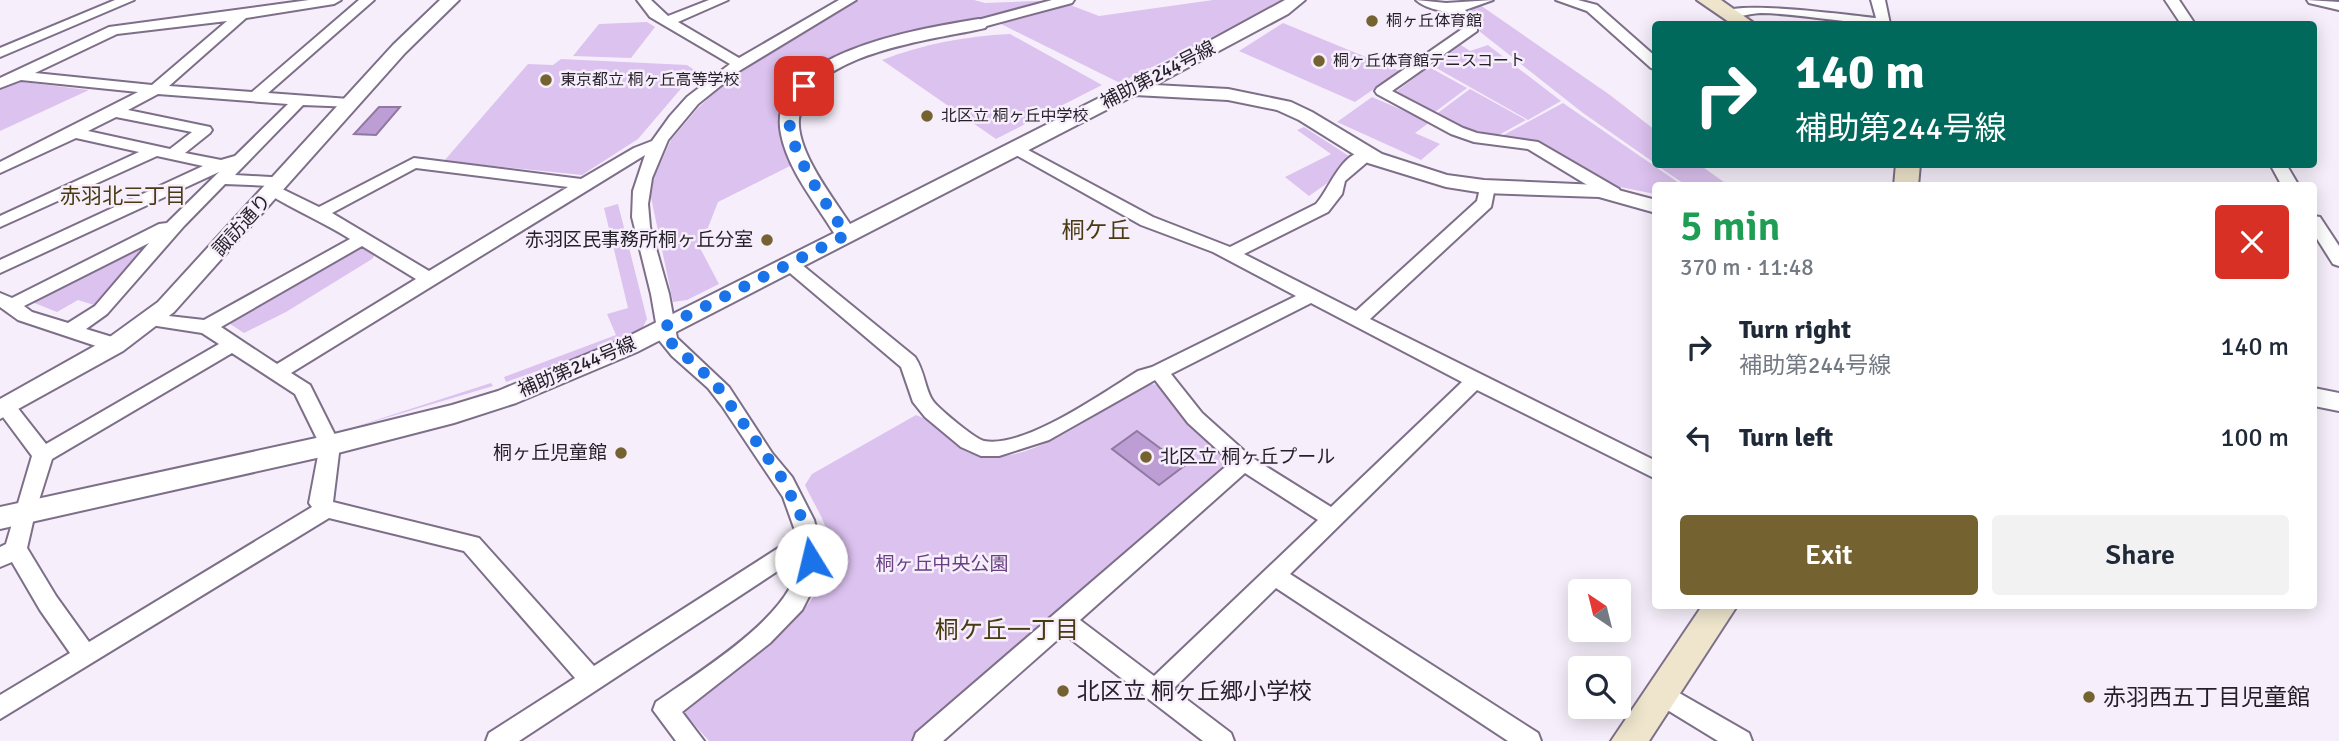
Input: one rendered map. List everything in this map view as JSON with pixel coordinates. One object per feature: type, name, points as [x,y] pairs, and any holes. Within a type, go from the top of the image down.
[{"type":"main road","points":[[1707,0],[1740,21]]},
{"type":"main road","points":[[1629,741],[1718,609]]},
{"type":"street","points":[[0,53],[127,0]]},
{"type":"street","points":[[0,83],[114,30],[242,15],[334,0]]},
{"type":"street","points":[[255,97],[368,0]]},
{"type":"street","name":"諏訪通り","points":[[3,408],[115,345],[151,320],[183,291],[399,49],[450,0]]},
{"type":"street","points":[[644,0],[655,14],[741,65]]},
{"type":"street","points":[[667,21],[720,0]]},
{"type":"street","points":[[692,741],[665,710],[781,618],[804,589],[811,560],[809,539],[799,509],[784,481],[715,383],[666,338],[666,326],[640,217],[642,188],[658,144],[674,121],[694,100],[741,65],[849,0]]},
{"type":"street","points":[[846,235],[792,140],[789,118],[794,101],[804,86],[829,67],[901,39],[979,24],[1066,0]]},
{"type":"street","name":"補助第244号線","points":[[0,518],[330,445],[454,414],[507,397],[629,346],[1016,148],[1282,10],[1296,0]]},
{"type":"street","points":[[1423,0],[1440,7],[1454,8],[1486,0]]},
{"type":"street","points":[[1563,0],[1592,8],[1652,61]]},
{"type":"street","points":[[1878,0],[1883,21]]},
{"type":"street","points":[[2172,0],[2186,21]]},
{"type":"street","points":[[2314,0],[2339,6]]},
{"type":"street","points":[[1454,8],[1470,21],[1472,28],[1382,91],[1457,131],[1474,137],[1532,145],[1613,193],[1652,206]]},
{"type":"street","points":[[1726,13],[1760,9],[1866,21]]},
{"type":"street","points":[[0,168],[74,134],[156,89],[242,15]]},
{"type":"street","points":[[18,75],[86,84],[349,104]]},
{"type":"street","points":[[1131,88],[1172,93],[1235,94],[1260,99],[1287,107],[1366,155],[1429,176],[1487,187],[1613,193]]},
{"type":"street","points":[[71,330],[101,310],[115,290],[229,168],[299,101]]},
{"type":"street","points":[[116,112],[204,130],[171,156]]},
{"type":"street","points":[[74,134],[229,168],[277,186],[297,205],[320,213],[429,279]]},
{"type":"street","points":[[278,372],[583,184],[640,151],[658,144]]},
{"type":"street","points":[[1016,148],[1147,221],[1230,254],[1475,381],[1543,411],[1652,469]]},
{"type":"street","points":[[0,222],[152,152]]},
{"type":"street","points":[[1230,254],[1322,208],[1334,194],[1336,180],[1353,163],[1366,155]]},
{"type":"street","points":[[320,213],[414,163],[583,184]]},
{"type":"street","points":[[0,267],[205,171],[229,168]]},
{"type":"street","points":[[1358,320],[1485,203],[1487,187]]},
{"type":"street","points":[[5,302],[178,222]]},
{"type":"street","points":[[2317,226],[2339,260]]},
{"type":"street","points":[[207,327],[362,239]]},
{"type":"street","points":[[790,264],[908,362],[917,377],[922,401],[973,445],[982,448],[1000,449],[1024,443],[1145,376],[1159,372],[1310,296]]},
{"type":"street","points":[[5,302],[25,316],[115,345]]},
{"type":"street","points":[[151,320],[207,327],[303,390],[330,445],[320,503],[326,509],[471,544],[592,680]]},
{"type":"street","points":[[86,656],[8,553],[43,455],[234,343]]},
{"type":"street","points":[[1159,372],[1195,418],[1244,462],[1332,518]]},
{"type":"street","points":[[1156,690],[1475,381]]},
{"type":"street","points":[[2317,398],[2339,402]]},
{"type":"street","points":[[3,408],[43,455]]},
{"type":"street","points":[[925,741],[1244,462]]},
{"type":"street","points":[[0,708],[326,509]]},
{"type":"street","points":[[498,741],[809,539]]},
{"type":"street","points":[[1275,576],[1530,741]]},
{"type":"street","points":[[1064,621],[1222,741]]},
{"type":"street","points":[[1660,693],[1740,741]]},
{"type":"green space","points":[[859,0],[974,0],[985,3],[1057,0],[1099,16],[1213,0],[1281,0],[1271,8],[1120,83],[989,18],[889,39],[802,80],[783,102],[783,135],[794,164],[718,202],[700,248],[719,284],[687,300],[673,302],[649,188],[671,140],[698,108],[729,79]]},
{"type":"green space","points":[[1480,5],[1610,95],[1652,128],[1652,161],[1583,113],[1479,31],[1481,27],[1463,10]]},
{"type":"green space","points":[[647,22],[655,27],[631,58],[573,56],[599,24]]},
{"type":"green space","name":"桐ヶ丘体育館テニスコート","points":[[1283,23],[1400,71],[1355,102],[1239,51]]},
{"type":"green space","points":[[1010,34],[1102,85],[996,139],[882,60],[945,42]]},
{"type":"green space","points":[[1461,45],[1470,51],[1488,45],[1561,101],[1528,120],[1431,65]]},
{"type":"green space","points":[[561,59],[687,65],[696,71],[638,139],[582,175],[444,161],[528,64],[553,65]]},
{"type":"green space","points":[[1429,67],[1467,88],[1431,115],[1393,94]]},
{"type":"green space","points":[[14,81],[89,90],[0,131],[0,87]]},
{"type":"green space","points":[[1470,89],[1526,120],[1497,136],[1466,128],[1462,130],[1435,115]]},
{"type":"green space","points":[[1372,97],[1430,122],[1415,133],[1440,144],[1421,160],[1337,122]]},
{"type":"green space","points":[[1563,103],[1652,164],[1652,168],[1657,168],[1678,182],[1652,182],[1652,193],[1605,184],[1563,157],[1498,138]]},
{"type":"green space","points":[[1304,127],[1352,158],[1326,184],[1309,196],[1285,177],[1331,154],[1297,130]]},
{"type":"green space","points":[[1660,168],[1704,168],[1724,182],[1682,182]]},
{"type":"green space","points":[[618,204],[647,319],[641,331],[574,362],[572,359],[506,382],[504,377],[616,335],[607,314],[628,308],[604,208]]},
{"type":"green space","points":[[145,242],[149,244],[94,305],[78,300],[57,312],[27,300]]},
{"type":"green space","points":[[363,246],[375,255],[372,259],[286,312],[244,333],[230,324],[356,247]]},
{"type":"green space","points":[[491,383],[493,386],[345,430]]},
{"type":"green space","name":"桐ヶ丘中央公園","points":[[1160,385],[1231,462],[912,741],[709,741],[685,714],[686,705],[750,660],[793,622],[823,579],[830,546],[826,528],[805,485],[812,474],[916,415],[932,424],[965,451],[994,457],[1016,454],[1060,436],[1139,387]]},
{"type":"shaded area","points":[[379,107],[400,107],[376,135],[354,134]]},
{"type":"shaded area","points":[[1137,431],[1184,466],[1159,485],[1112,449]]},
{"type":"place","name":"桐ヶ丘体育館","points":[[1372,21]]},
{"type":"place","name":"桐ヶ丘体育館テニスコート","points":[[1319,61]]},
{"type":"place","name":"東京都立 桐ヶ丘高等学校","points":[[546,80]]},
{"type":"place","name":"北区立 桐ヶ丘中学校","points":[[927,116]]},
{"type":"place","name":"赤羽区民事務所桐ヶ丘分室","points":[[767,240]]},
{"type":"place","name":"桐ヶ丘児童館","points":[[621,453]]},
{"type":"place","name":"北区立 桐ヶ丘プール","points":[[1146,457]]},
{"type":"place","name":"北区立 桐ヶ丘郷小学校","points":[[1063,691]]},
{"type":"place","name":"赤羽西五丁目児童館","points":[[2089,697]]},
{"type":"district","name":"赤羽北三丁目","points":[[123,196]]},
{"type":"district","name":"桐ケ丘","points":[[1096,230]]},
{"type":"district","name":"桐ケ丘一丁目","points":[[1007,630]]},
{"type":"route","points":[[804,86],[794,101],[789,118],[792,140],[846,235],[666,326],[666,338],[715,383],[737,412],[767,461],[784,481],[808,531],[811,560]]}]
